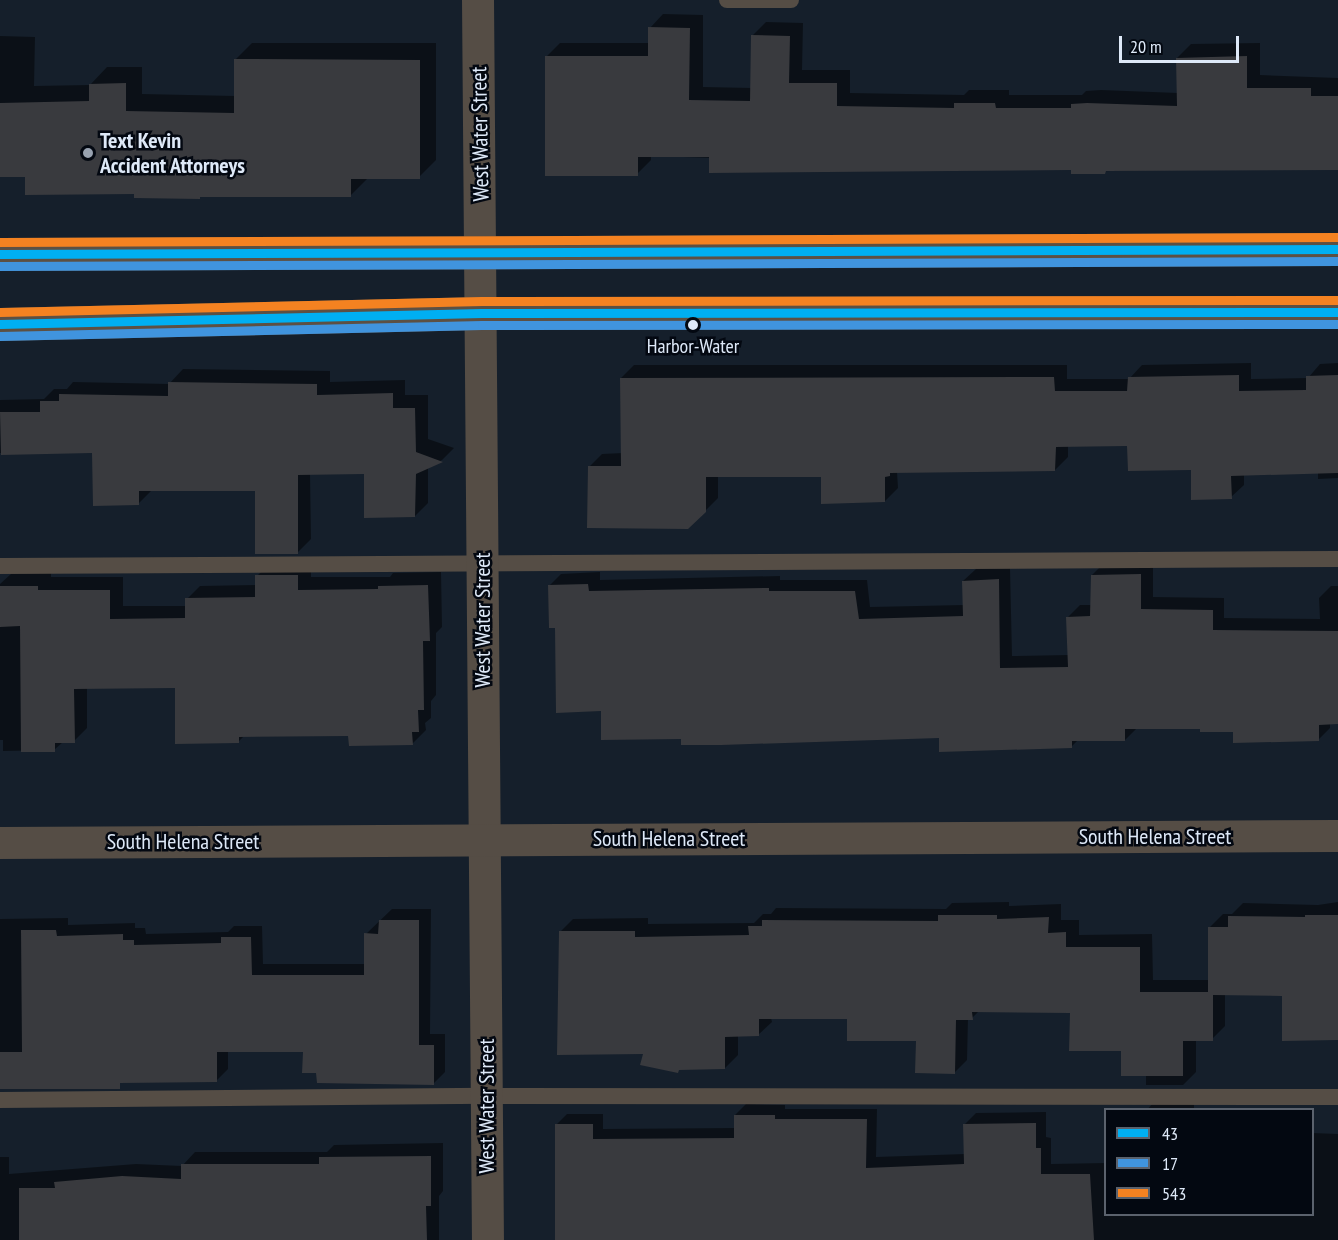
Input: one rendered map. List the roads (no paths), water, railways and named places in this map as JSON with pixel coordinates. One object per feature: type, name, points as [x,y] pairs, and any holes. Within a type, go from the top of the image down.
[{"type":"main road","points":[[0,254],[1338,249]]},
{"type":"main road","points":[[0,324],[482,313],[1338,312]]},
{"type":"street","name":"West Water Street","points":[[478,0],[482,251],[488,1240]]},
{"type":"street","name":"South Helena Street","points":[[0,843],[1338,836]]},
{"type":"lane","points":[[727,0],[791,0]]},
{"type":"lane","points":[[0,566],[1338,559]]},
{"type":"lane","points":[[0,1100],[488,1096],[1338,1097]]},
{"type":"place","name":"Text Kevin Accident Attorneys","points":[[88,153]]},
{"type":"place","name":"Harbor-Water","points":[[693,325]]}]
